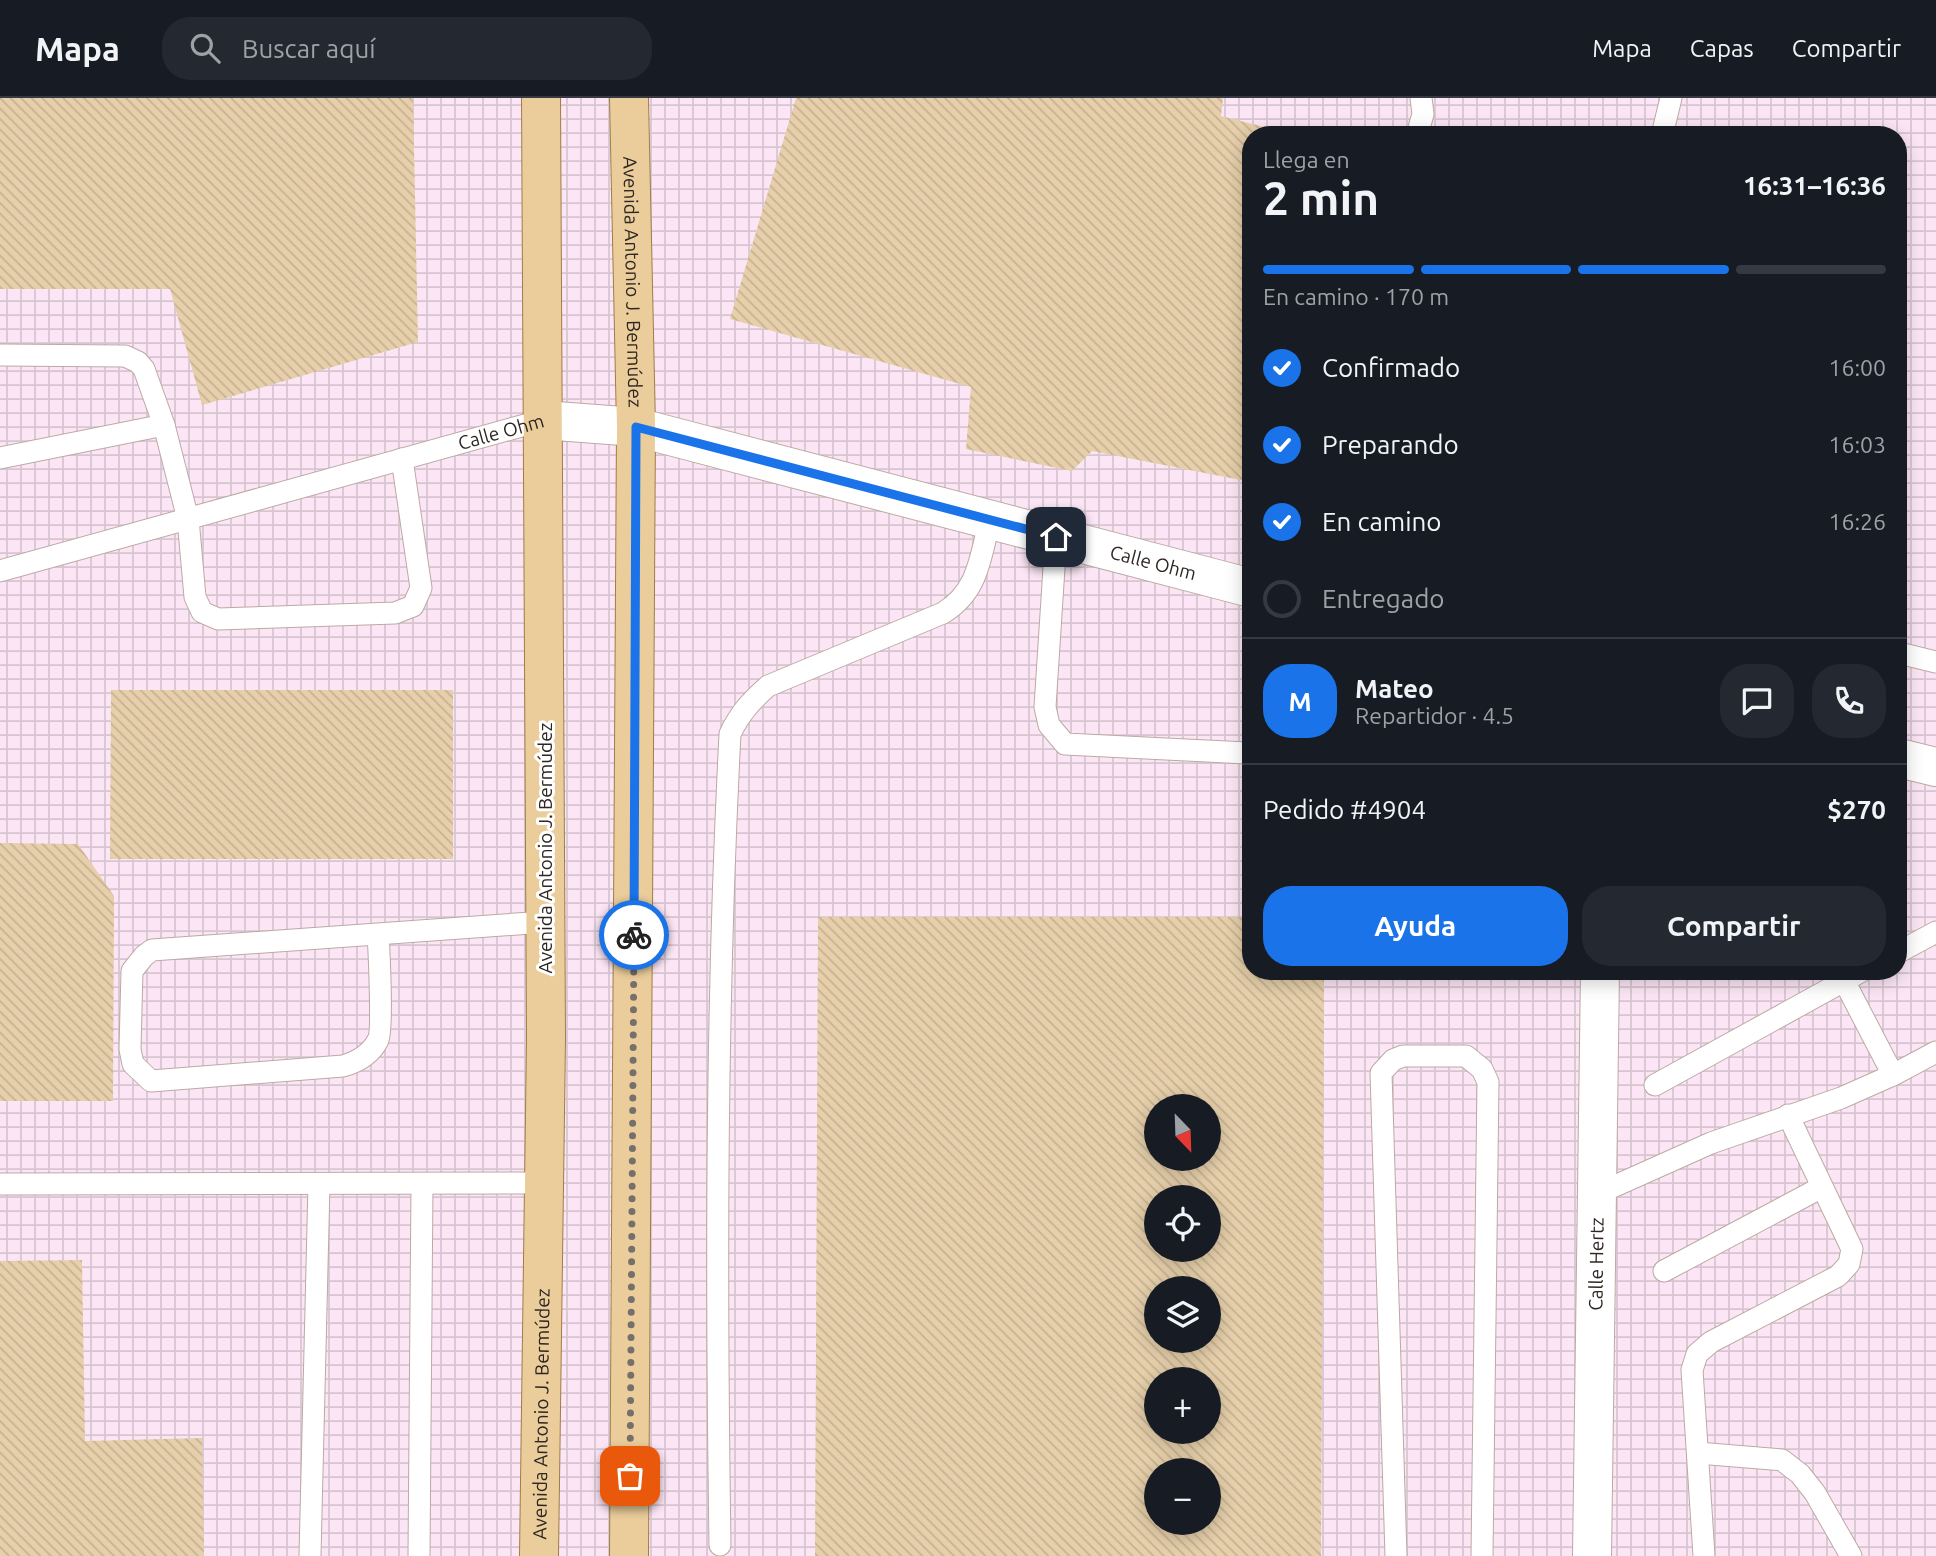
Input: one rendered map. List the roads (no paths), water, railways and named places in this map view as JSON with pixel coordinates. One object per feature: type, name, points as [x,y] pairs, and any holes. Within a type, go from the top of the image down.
[{"type":"main road","name":"Avenida Antonio J. Bermúdez","points":[[539,1556],[546,1039],[541,98]]},
{"type":"main road","name":"Avenida Antonio J. Bermúdez","points":[[629,98],[636,427],[629,1556]]},
{"type":"street","name":"Calle Ohm","points":[[543,420],[636,427],[1242,586]]},
{"type":"street","points":[[1907,760],[1936,767]]},
{"type":"street","name":"Calle Hertz","points":[[1592,1556],[1600,980]]},
{"type":"lane","points":[[1420,126],[1423,114],[1421,98]]},
{"type":"lane","points":[[1664,126],[1671,98]]},
{"type":"lane","points":[[0,355],[131,358],[144,369],[164,425],[188,519],[195,597],[202,612],[218,619],[395,613],[413,606],[421,589],[402,459]]},
{"type":"lane","name":"Calle Ohm","points":[[0,571],[543,420]]},
{"type":"lane","points":[[0,458],[164,425]]},
{"type":"lane","points":[[720,1545],[716,1303],[722,901],[730,734],[749,702],[768,686],[957,605],[973,582],[990,520]]},
{"type":"lane","points":[[1056,537],[1045,707],[1049,725],[1065,744],[1242,753]]},
{"type":"lane","points":[[1907,655],[1936,662]]},
{"type":"lane","points":[[378,934],[379,1039],[367,1054],[353,1063],[343,1066],[151,1081],[133,1064],[130,1049],[132,971],[152,950],[545,922]]},
{"type":"lane","points":[[1907,948],[1936,932]]},
{"type":"lane","points":[[1656,1085],[1839,980]]},
{"type":"lane","points":[[1850,980],[1893,1075]]},
{"type":"lane","points":[[1597,1194],[1711,1143],[1842,1098],[1936,1052]]},
{"type":"lane","points":[[1396,1556],[1381,1073],[1393,1060],[1403,1056],[1466,1056],[1482,1069],[1488,1082],[1482,1556]]},
{"type":"lane","points":[[1707,1551],[1692,1370],[1697,1354],[1711,1342],[1838,1276],[1849,1264],[1852,1249],[1788,1115]]},
{"type":"lane","points":[[0,1184],[542,1183]]},
{"type":"lane","points":[[310,1556],[319,1184]]},
{"type":"lane","points":[[419,1556],[422,1184]]},
{"type":"lane","points":[[1664,1271],[1822,1187]]},
{"type":"lane","points":[[1698,1452],[1782,1460],[1800,1474],[1815,1493],[1851,1556]]}]
